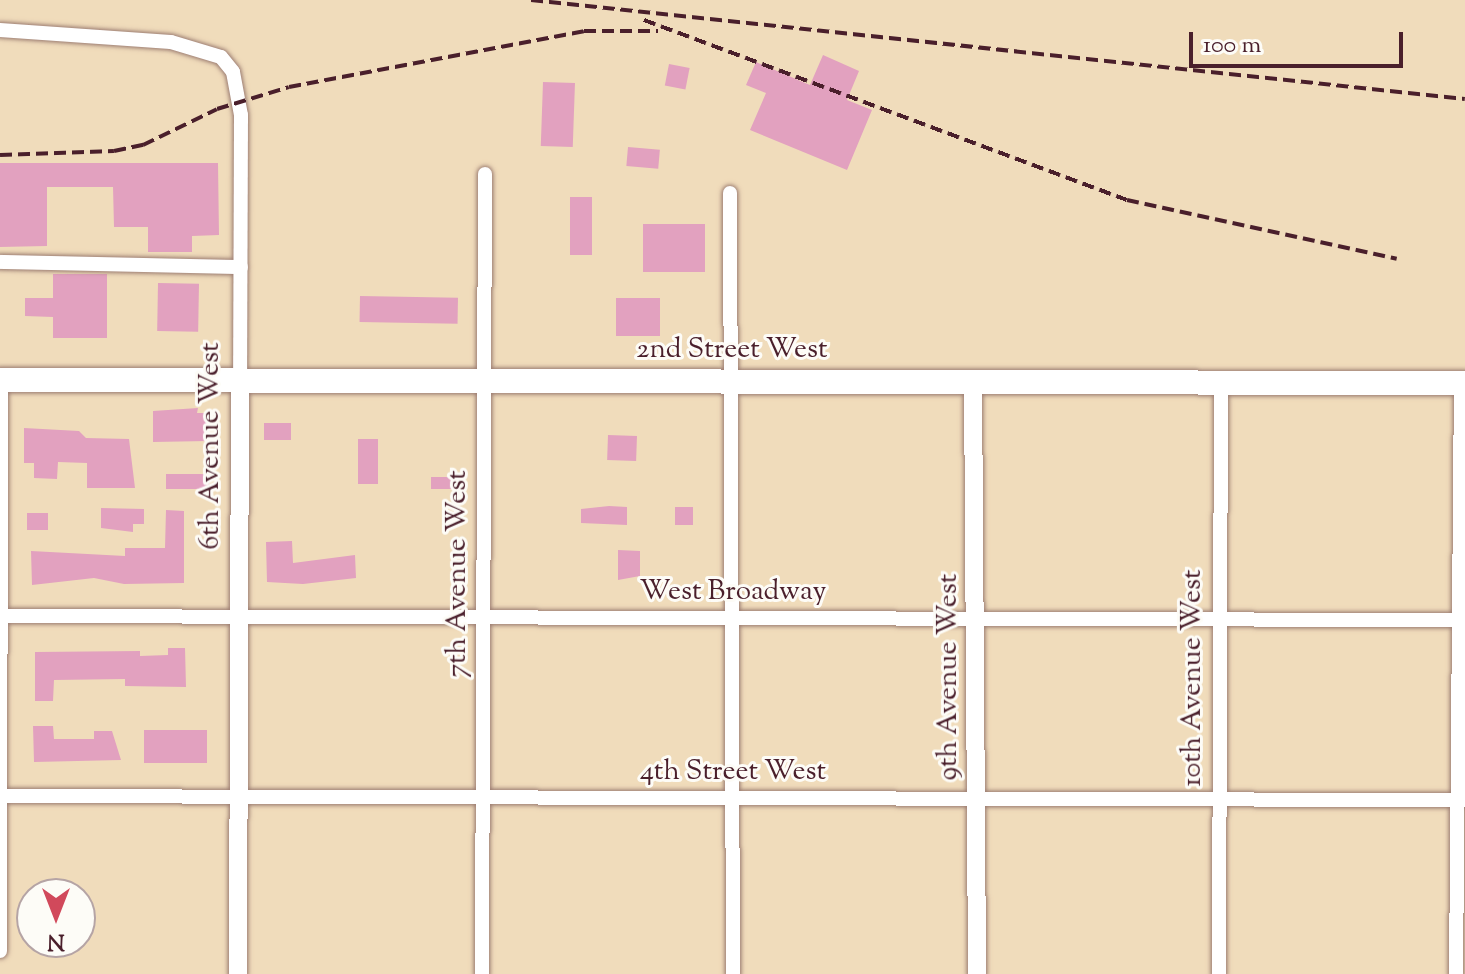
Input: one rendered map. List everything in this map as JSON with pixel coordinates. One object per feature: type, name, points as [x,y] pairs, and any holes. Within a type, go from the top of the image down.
[{"type":"main road","name":"2nd Street West","points":[[1,380],[1463,383]]},
{"type":"street","name":"6th Avenue West","points":[[0,30],[89,33],[200,48],[221,57],[233,72],[241,115],[238,974]]},
{"type":"street","name":"7th Avenue West","points":[[482,974],[485,174]]},
{"type":"street","points":[[730,193],[728,381],[733,974]]},
{"type":"street","points":[[0,262],[241,267]]},
{"type":"street","points":[[0,951],[1,380]]},
{"type":"street","name":"9th Avenue West","points":[[973,380],[977,974]]},
{"type":"street","name":"10th Avenue West","points":[[1219,974],[1221,382]]},
{"type":"street","points":[[1456,974],[1461,800],[1463,383]]},
{"type":"street","name":"West Broadway","points":[[0,616],[1462,620]]},
{"type":"street","name":"4th Street West","points":[[0,796],[1461,800]]},
{"type":"building","points":[[823,55],[859,71],[847,100],[872,110],[847,170],[750,130],[766,93],[746,85],[756,62],[810,85]]},
{"type":"building","points":[[669,64],[690,68],[685,90],[665,86]]},
{"type":"building","points":[[543,82],[575,83],[573,147],[541,146]]},
{"type":"building","points":[[628,147],[660,150],[658,169],[626,166]]},
{"type":"building","points":[[0,163],[218,163],[219,235],[192,236],[192,252],[148,252],[148,227],[114,227],[113,187],[47,187],[47,246],[0,247]]},
{"type":"building","points":[[570,197],[592,197],[592,255],[570,255]]},
{"type":"building","points":[[643,224],[705,224],[705,272],[643,272]]},
{"type":"building","points":[[53,274],[107,274],[107,338],[53,338],[53,317],[25,316],[25,298],[53,298]]},
{"type":"building","points":[[158,283],[199,284],[198,332],[157,331]]},
{"type":"building","points":[[360,296],[458,298],[458,324],[360,322]]},
{"type":"building","points":[[616,298],[660,298],[660,336],[616,336]]},
{"type":"building","points":[[198,408],[197,413],[209,413],[208,441],[153,442],[153,411]]},
{"type":"building","points":[[264,423],[291,423],[291,440],[264,440]]},
{"type":"building","points":[[24,428],[79,431],[86,438],[129,439],[135,488],[87,488],[87,463],[58,462],[57,479],[34,478],[34,463],[24,463]]},
{"type":"building","points":[[608,435],[637,436],[636,461],[607,460]]},
{"type":"building","points":[[358,439],[378,439],[378,484],[358,484]]},
{"type":"building","points":[[166,474],[209,474],[209,489],[166,489]]},
{"type":"building","points":[[431,477],[455,477],[455,489],[431,489]]},
{"type":"building","points":[[627,507],[627,525],[581,523],[581,509]]},
{"type":"building","points":[[675,507],[693,507],[693,525],[675,525]]},
{"type":"building","points":[[101,508],[144,509],[144,524],[133,524],[133,532],[101,528]]},
{"type":"building","points":[[166,510],[184,511],[184,583],[124,584],[94,578],[32,585],[31,551],[125,556],[125,548],[165,548]]},
{"type":"building","points":[[27,513],[48,513],[48,530],[27,530]]},
{"type":"building","points":[[292,541],[293,563],[355,555],[356,578],[303,584],[267,582],[266,542]]},
{"type":"building","points":[[618,550],[640,551],[640,576],[618,580]]},
{"type":"building","points":[[168,648],[185,648],[186,687],[125,686],[125,679],[54,680],[53,701],[35,701],[35,652],[140,651],[140,656],[168,655]]},
{"type":"building","points":[[33,726],[53,726],[54,739],[94,739],[94,731],[112,731],[121,760],[34,762]]},
{"type":"building","points":[[144,730],[207,730],[207,763],[144,763]]},
{"type":"railway","points":[[531,0],[1465,99]]},
{"type":"railway","points":[[644,20],[1127,200],[1397,259]]},
{"type":"railway","points":[[0,155],[114,151],[143,145],[217,109],[289,87],[584,31],[658,31]]}]
